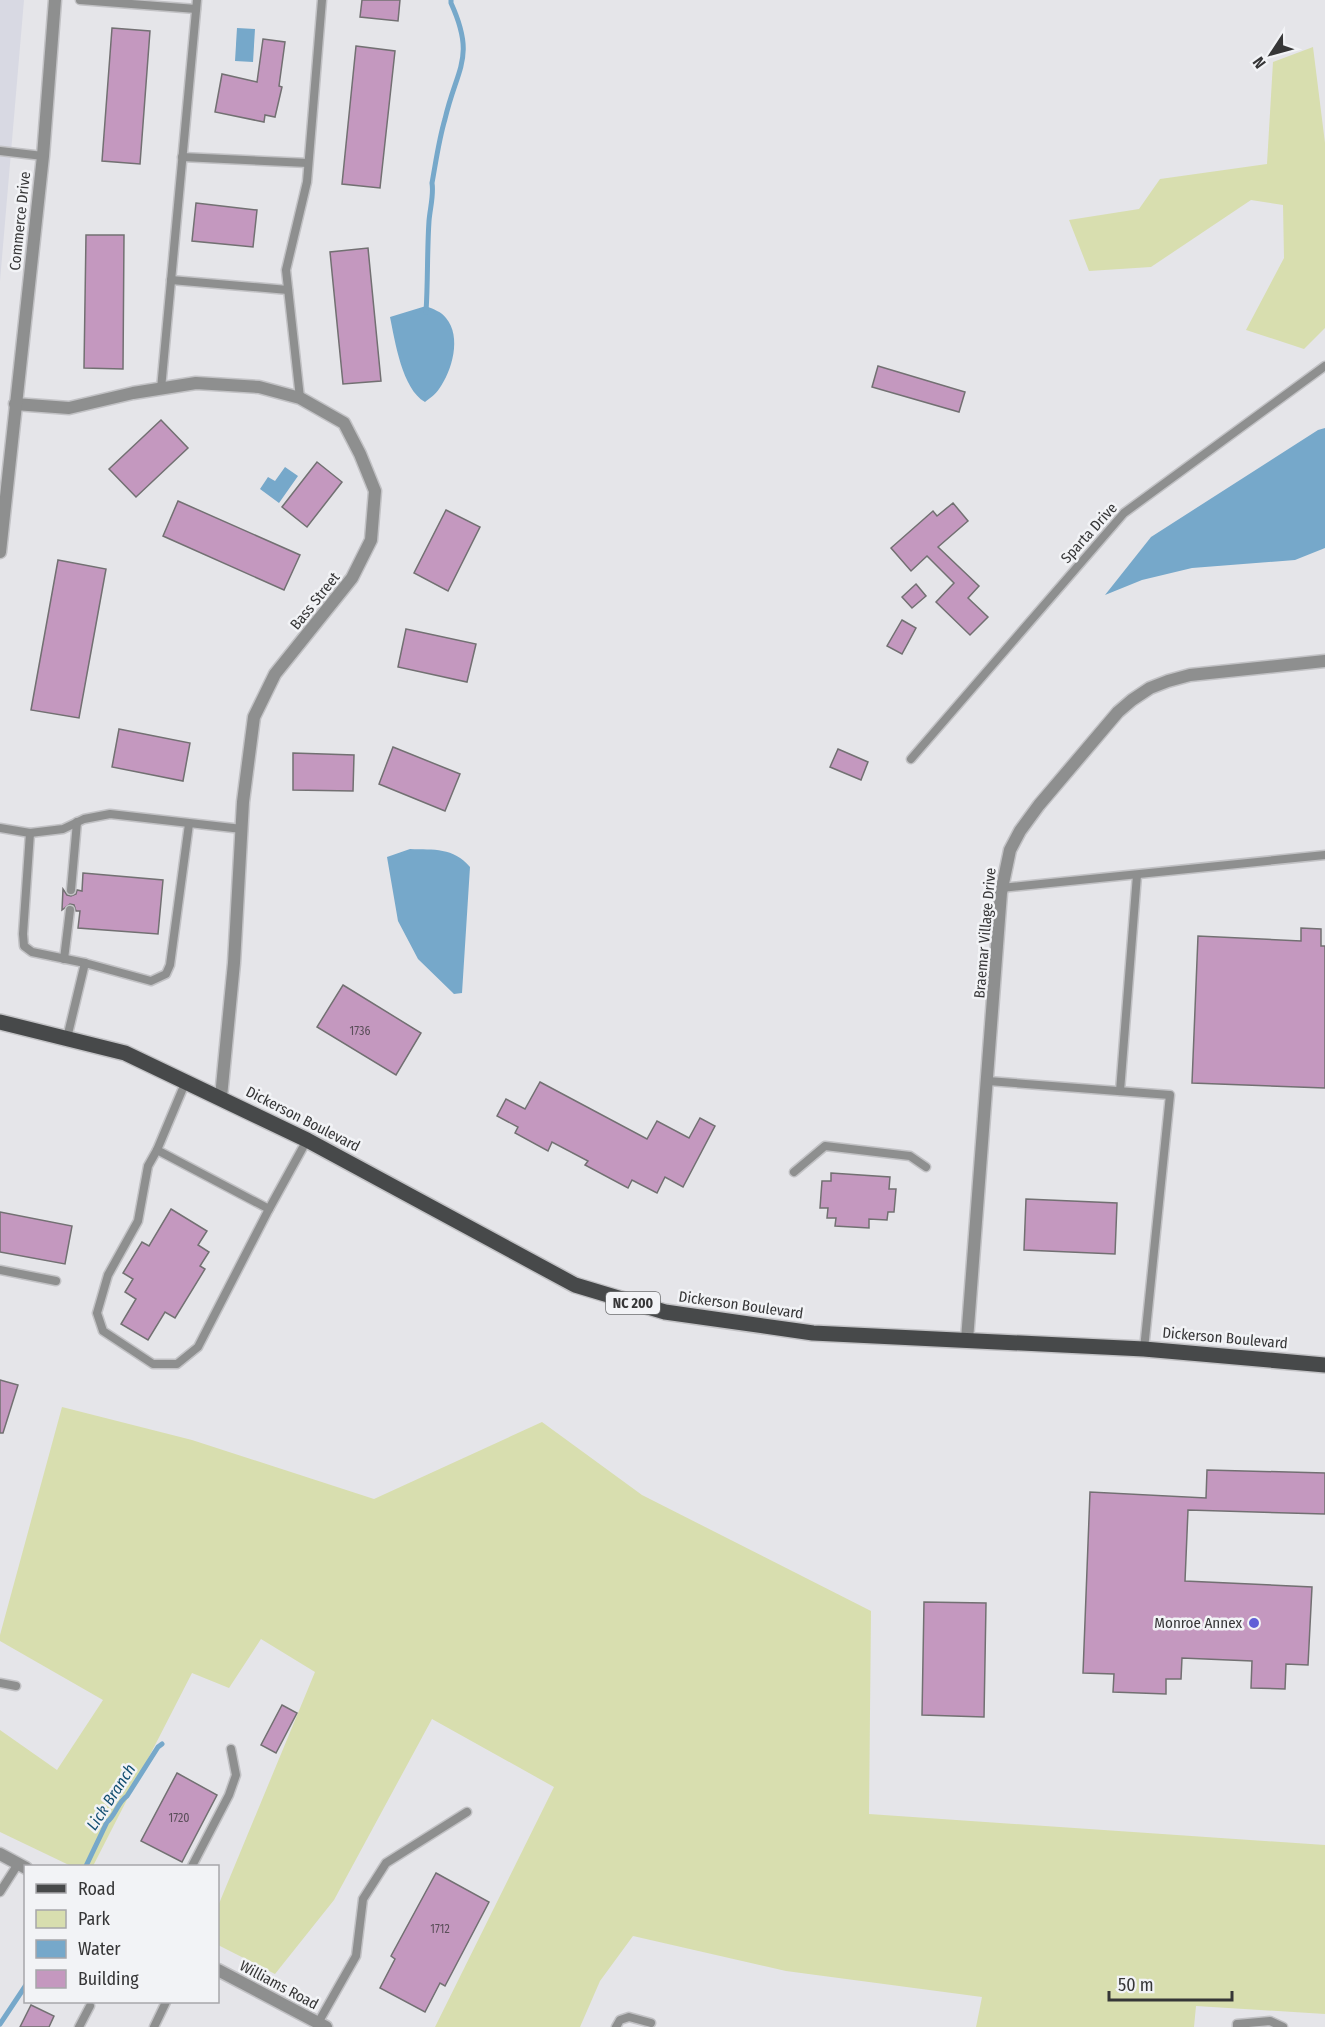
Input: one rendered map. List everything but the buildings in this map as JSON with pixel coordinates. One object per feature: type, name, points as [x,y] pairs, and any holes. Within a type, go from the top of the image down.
[{"type":"main road","name":"Dickerson Boulevard","points":[[0,1022],[125,1053],[307,1140],[575,1286],[665,1312],[813,1333],[1144,1348],[1325,1365]]},
{"type":"street","name":"Commerce Drive","points":[[0,552],[43,156],[55,0]]},
{"type":"street","name":"Bass Street","points":[[15,404],[69,408],[196,383],[259,387],[300,398],[344,423],[375,491],[371,540],[352,578],[275,674],[254,717],[243,802],[234,963],[221,1097]]},
{"type":"street","name":"Braemar Village Drive","points":[[967,1340],[1001,888],[1010,850],[1020,831],[1111,721],[1132,700],[1150,688],[1190,675],[1325,661]]},
{"type":"street","points":[[0,1854],[22,1866]]},
{"type":"street","name":"Williams Road","points":[[219,1971],[322,2025]]},
{"type":"lane","points":[[80,0],[196,4],[161,389]]},
{"type":"lane","points":[[300,398],[286,270],[307,182],[322,0]]},
{"type":"lane","points":[[0,151],[43,156]]},
{"type":"lane","points":[[182,157],[308,163]]},
{"type":"lane","points":[[171,280],[288,290]]},
{"type":"lane","name":"Sparta Drive","points":[[911,759],[1124,513],[1325,366]]},
{"type":"lane","points":[[0,828],[30,833],[63,830],[93,816],[110,814],[242,829]]},
{"type":"lane","points":[[71,890],[77,822]]},
{"type":"lane","points":[[30,833],[22,933],[24,946],[32,951],[151,981],[166,974],[170,965],[189,824]]},
{"type":"lane","points":[[1001,888],[1325,855]]},
{"type":"lane","points":[[1120,1091],[1137,875]]},
{"type":"lane","points":[[64,958],[70,910]]},
{"type":"lane","points":[[67,1038],[85,963]]},
{"type":"lane","points":[[988,1080],[1170,1095],[1144,1348]]},
{"type":"lane","points":[[186,1081],[158,1150],[148,1166],[138,1221],[108,1275],[97,1312],[103,1331],[153,1364],[177,1364],[198,1347],[307,1140]]},
{"type":"lane","points":[[794,1172],[825,1146],[910,1156],[926,1167]]},
{"type":"lane","points":[[158,1150],[269,1209]]},
{"type":"lane","points":[[0,1270],[56,1281]]},
{"type":"lane","points":[[0,1683],[16,1686]]},
{"type":"lane","points":[[193,1865],[229,1795],[236,1775],[231,1749]]},
{"type":"lane","points":[[322,2025],[356,1956],[363,1899],[386,1863],[467,1812]]},
{"type":"lane","points":[[0,1892],[22,1866]]},
{"type":"lane","points":[[154,2027],[165,2003]]},
{"type":"lane","points":[[79,2027],[90,2006]]},
{"type":"lane","points":[[616,2027],[620,2020],[629,2017],[651,2023]]},
{"type":"lane","points":[[1237,2027],[1237,2024],[1270,2021],[1283,2027]]},
{"type":"shaded area","points":[[0,0],[24,0],[0,281]]},
{"type":"green space","points":[[1313,47],[1325,143],[1325,328],[1304,349],[1246,330],[1284,258],[1283,205],[1251,200],[1151,267],[1089,271],[1069,220],[1139,209],[1160,179],[1267,164],[1273,62]]},
{"type":"green space","points":[[62,1407],[192,1440],[374,1499],[542,1422],[642,1495],[871,1611],[869,1814],[1325,1845],[1325,2014],[1196,2006],[1194,2027],[976,2027],[982,1997],[786,1971],[633,1936],[600,1981],[580,2027],[435,2027],[554,1787],[432,1719],[334,1900],[275,1974],[219,1946],[219,1904],[315,1672],[261,1639],[229,1688],[192,1673],[94,1865],[69,1865],[0,1832],[0,1730],[57,1770],[103,1700],[0,1641]]},
{"type":"water","points":[[237,28],[255,29],[253,62],[235,61]]},
{"type":"water","points":[[426,306],[440,312],[446,318],[451,326],[454,344],[451,364],[444,382],[425,402],[417,396],[405,376],[390,317]]},
{"type":"water","points":[[1325,428],[1325,548],[1295,560],[1192,568],[1142,580],[1105,595],[1151,537],[1318,430]]},
{"type":"water","points":[[285,467],[298,476],[279,503],[260,489],[268,477],[275,481]]},
{"type":"water","points":[[410,849],[450,853],[470,867],[462,993],[454,994],[418,959],[398,921],[387,857]]},
{"type":"waterway","points":[[426,312],[432,183],[441,134],[459,74],[463,50],[462,37],[451,0]]},
{"type":"waterway","name":"Lick Branch","points":[[86,1865],[107,1822],[162,1744]]},
{"type":"waterway","name":"Lick Branch","points":[[0,2024],[24,1988]]},
{"type":"place","name":"Monroe Annex","points":[[1254,1623]]}]
